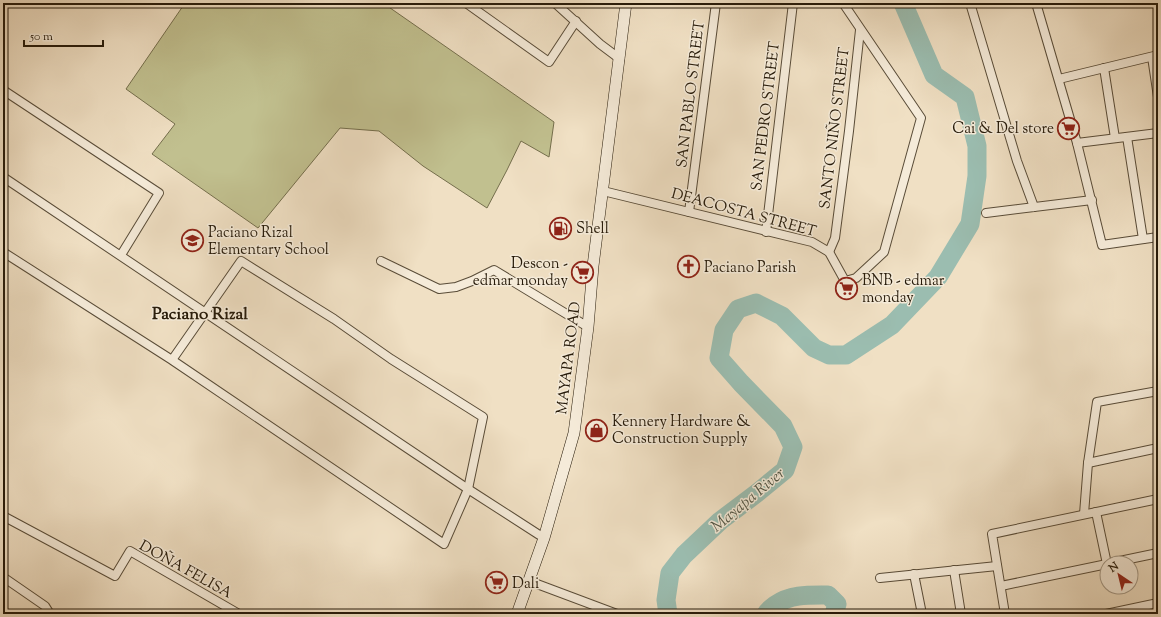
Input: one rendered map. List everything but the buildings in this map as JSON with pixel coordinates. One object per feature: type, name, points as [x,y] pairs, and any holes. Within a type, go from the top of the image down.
[{"type":"main road","name":"MAYAPA ROAD","points":[[517,614],[544,538],[574,433],[626,3]]},
{"type":"street","points":[[466,3],[549,62],[576,21]]},
{"type":"street","points":[[555,3],[600,44],[620,59]]},
{"type":"street","name":"SAN PABLO STREET","points":[[689,212],[716,3]]},
{"type":"street","name":"SAN PEDRO STREET","points":[[766,232],[793,3]]},
{"type":"street","name":"DEACOSTA STREET","points":[[603,191],[812,242],[829,252],[845,281],[856,278],[884,252],[921,118],[843,3]]},
{"type":"street","points":[[970,3],[1017,161],[1034,207]]},
{"type":"street","points":[[1036,3],[1077,143],[1102,244],[1158,237]]},
{"type":"street","name":"SANTO NIÑO STREET","points":[[829,252],[836,230],[860,30]]},
{"type":"street","points":[[1059,79],[1155,56],[1158,98]]},
{"type":"street","points":[[1104,68],[1115,138]]},
{"type":"street","points":[[3,90],[158,193],[121,255]]},
{"type":"street","points":[[1077,143],[1158,133]]},
{"type":"street","points":[[1126,137],[1143,239]]},
{"type":"street","points":[[3,177],[468,489],[544,538]]},
{"type":"street","points":[[986,213],[1092,200]]},
{"type":"street","points":[[3,252],[172,360],[444,544],[468,489],[483,417],[391,358],[334,319],[241,261],[172,360]]},
{"type":"street","points":[[381,261],[439,289],[456,287],[494,270],[588,327]]},
{"type":"street","points":[[1084,514],[1088,463],[1097,402],[1158,392]]},
{"type":"street","points":[[1088,463],[1158,448]]},
{"type":"street","points":[[1005,614],[992,534],[1158,499]]},
{"type":"street","points":[[1096,512],[1106,555]]},
{"type":"street","name":"DOÑA FELISA","points":[[3,516],[115,576],[130,550],[240,614]]},
{"type":"street","points":[[1139,557],[1158,553]]},
{"type":"street","points":[[1001,586],[1099,565]]},
{"type":"street","points":[[880,578],[997,566]]},
{"type":"street","points":[[954,570],[961,614]]},
{"type":"street","points":[[914,574],[922,614]]},
{"type":"street","points":[[3,577],[46,606],[50,614]]},
{"type":"street","points":[[529,581],[607,612],[618,614]]},
{"type":"street","points":[[1106,614],[1158,603]]},
{"type":"shaded area","points":[[178,3],[383,3],[554,122],[549,157],[521,141],[487,208],[423,166],[379,131],[340,128],[258,228],[152,154],[175,124],[126,89],[183,6]]},
{"type":"waterway","name":"Mayapa River","points":[[668,614],[666,600],[670,573],[684,555],[720,521],[785,470],[793,447],[783,426],[719,358],[724,330],[738,309],[756,303],[782,316],[814,348],[829,355],[846,355],[892,325],[938,277],[970,224],[977,176],[977,146],[965,97],[934,75],[903,3]]},
{"type":"waterway","name":"Mayapa River","points":[[766,614],[781,601],[807,595],[828,595],[837,604],[834,614]]},
{"type":"place","name":"Cai & Del store","points":[[1069,128]]},
{"type":"place","name":"Shell","points":[[560,228]]},
{"type":"place","name":"Paciano Rizal Elementary School","points":[[193,241]]},
{"type":"place","name":"Paciano Parish","points":[[688,267]]},
{"type":"place","name":"Descon - edmar monday","points":[[583,272]]},
{"type":"place","name":"BNB - edmar monday","points":[[847,289]]},
{"type":"place","name":"Kennery Hardware & Construction Supply","points":[[596,430]]},
{"type":"place","name":"Dali","points":[[497,583]]},
{"type":"district","name":"Paciano Rizal","points":[[200,313]]}]
